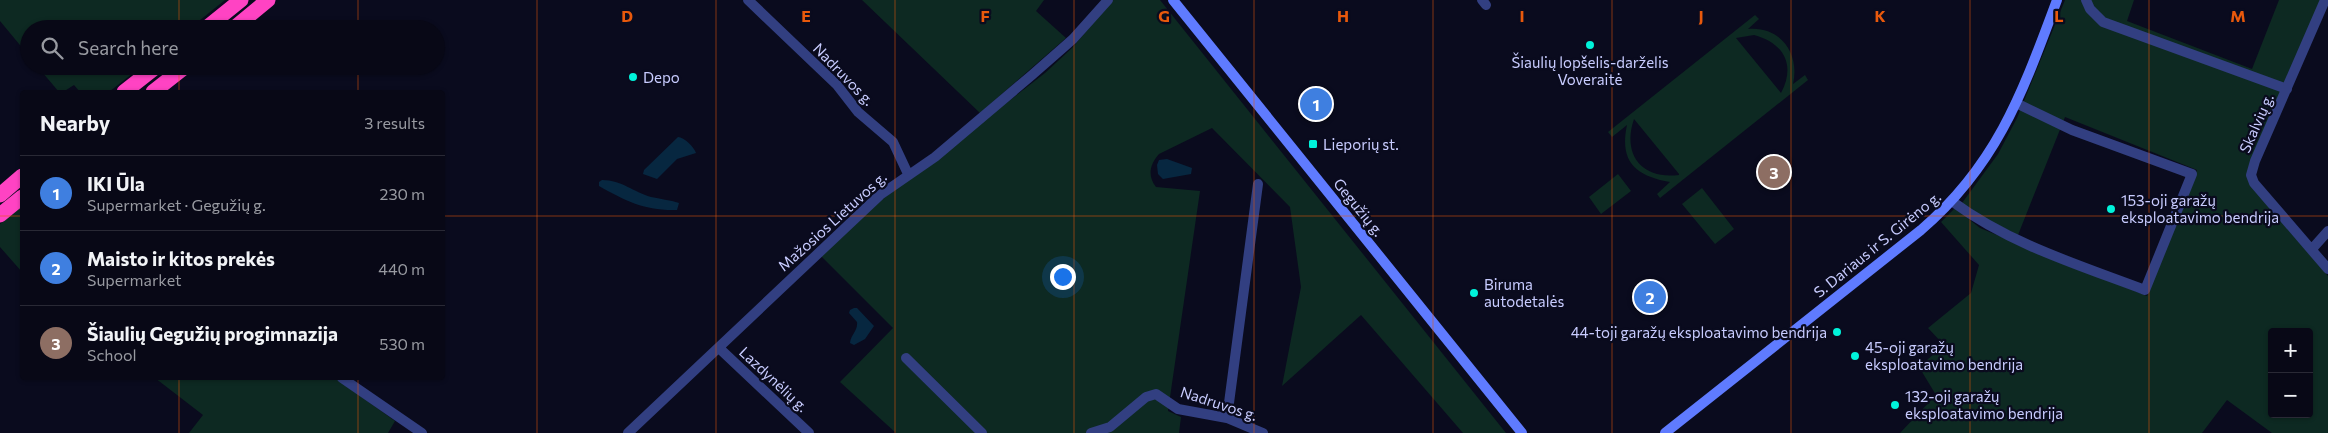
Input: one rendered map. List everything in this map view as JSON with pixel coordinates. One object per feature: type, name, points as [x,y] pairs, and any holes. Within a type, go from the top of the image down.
[{"type":"highway","points":[[216,20],[241,0]]},
{"type":"highway","points":[[244,20],[268,0]]},
{"type":"highway","points":[[127,90],[146,75]]},
{"type":"highway","points":[[156,90],[175,75]]},
{"type":"highway","points":[[0,194],[20,178]]},
{"type":"highway","points":[[0,215],[20,199]]},
{"type":"street","name":"Nadruvos g.","points":[[748,0],[837,85],[858,112],[893,142],[908,174]]},
{"type":"street","name":"Mažosios Lietuvos g.","points":[[628,433],[873,201],[908,174],[935,157],[1032,76],[1073,39],[1108,0]]},
{"type":"street","name":"Gegužių g.","points":[[1173,0],[1522,433]]},
{"type":"street","name":"S. Dariaus ir S. Girėno g.","points":[[1665,433],[1922,230],[1953,202],[1987,157],[2016,103],[2057,0]]},
{"type":"street","points":[[2086,0],[2090,9],[2103,22],[2287,89]]},
{"type":"street","name":"Skalvių g.","points":[[2325,0],[2251,175],[2254,184],[2328,269]]},
{"type":"street","points":[[1953,202],[1990,226],[2014,238],[2145,290],[2192,174],[2072,130],[2016,103]]},
{"type":"street","points":[[1227,418],[1258,184]]},
{"type":"street","points":[[2312,249],[2328,231]]},
{"type":"street","name":"Lazdynėlių g.","points":[[719,348],[809,433]]},
{"type":"street","points":[[906,358],[982,433]]},
{"type":"street","points":[[345,380],[422,433]]},
{"type":"street","name":"Nadruvos g.","points":[[1092,433],[1110,427],[1146,397],[1156,394],[1178,408],[1227,418],[1263,433]]},
{"type":"green space","points":[[0,0],[225,0],[200,20],[20,20],[20,45],[0,21]]},
{"type":"green space","points":[[862,0],[1044,0],[1036,11],[1066,38],[980,113]]},
{"type":"green space","points":[[1113,0],[1160,0],[1506,433],[1463,433],[1361,315],[1282,386],[1301,287],[1290,207],[1212,128],[1159,154],[1153,162],[1151,170],[1151,179],[1156,187],[1200,191],[1168,411],[1181,417],[1179,433],[896,433],[840,382],[893,328],[821,256],[875,205],[1045,73],[1072,48]]},
{"type":"green space","points":[[2065,0],[2134,0],[2127,21],[2252,69],[2279,0],[2321,0],[2251,163],[2253,188],[2328,276],[2328,433],[2272,433],[2227,400],[2202,433],[1900,433],[1936,395],[1919,367],[1944,345],[1928,328],[1971,293],[1979,265],[1941,222],[1955,208],[1980,228],[2147,296],[2197,170],[2065,117],[2018,235],[1988,220],[1962,203],[1998,154],[2017,118]]},
{"type":"green space","points":[[1755,15],[1759,19],[1748,29],[1760,29],[1779,37],[1791,53],[1794,62],[1793,84],[1805,75],[1808,80],[1660,198],[1657,194],[1670,182],[1648,176],[1633,165],[1628,158],[1626,149],[1627,125],[1612,137],[1608,132]],"holes":[[[1754,35],[1773,44],[1780,49],[1784,56],[1787,64],[1787,73],[1781,93],[1736,38]],[[1634,119],[1679,174],[1679,175],[1654,173],[1645,169],[1638,162],[1633,153],[1631,143]]]},
{"type":"green space","points":[[45,75],[131,75],[112,90],[78,90],[74,85],[66,90],[57,90]]},
{"type":"green space","points":[[1618,174],[1631,191],[1601,214],[1589,197]]},
{"type":"green space","points":[[1702,188],[1734,229],[1715,244],[1682,204]]},
{"type":"green space","points":[[20,208],[20,270],[0,247],[0,224]]},
{"type":"green space","points":[[158,380],[338,380],[395,421],[388,433],[189,433],[203,415]]},
{"type":"water","points":[[678,137],[689,143],[696,153],[677,159],[657,179],[643,174],[644,170]]},
{"type":"water","points":[[1167,159],[1192,168],[1191,174],[1163,179],[1158,174],[1157,165],[1159,160]]},
{"type":"water","points":[[602,180],[622,184],[651,197],[679,203],[677,210],[655,209],[636,204],[599,186],[599,182]]},
{"type":"water","points":[[854,308],[857,308],[874,326],[865,339],[854,345],[850,343],[857,322],[849,313]]},
{"type":"place","name":"Šiaulių lopšelis-darželis Voveraitė","points":[[1590,45]]},
{"type":"place","name":"Depo","points":[[633,77]]},
{"type":"place","name":"IKI Ūla","points":[[1316,104]]},
{"type":"place","name":"Lieporių st.","points":[[1313,144]]},
{"type":"place","name":"Šiaulių Gegužių progimnazija","points":[[1774,172]]},
{"type":"place","name":"153-oji garažų eksploatavimo bendrija","points":[[2111,209]]},
{"type":"place","name":"Biruma autodetalės","points":[[1474,293]]},
{"type":"place","name":"Maisto ir kitos prekės","points":[[1650,297]]},
{"type":"place","name":"44-toji garažų eksploatavimo bendrija","points":[[1837,332]]},
{"type":"place","name":"45-oji garažų eksploatavimo bendrija","points":[[1855,356]]},
{"type":"place","name":"132-oji garažų eksploatavimo bendrija","points":[[1895,405]]}]
